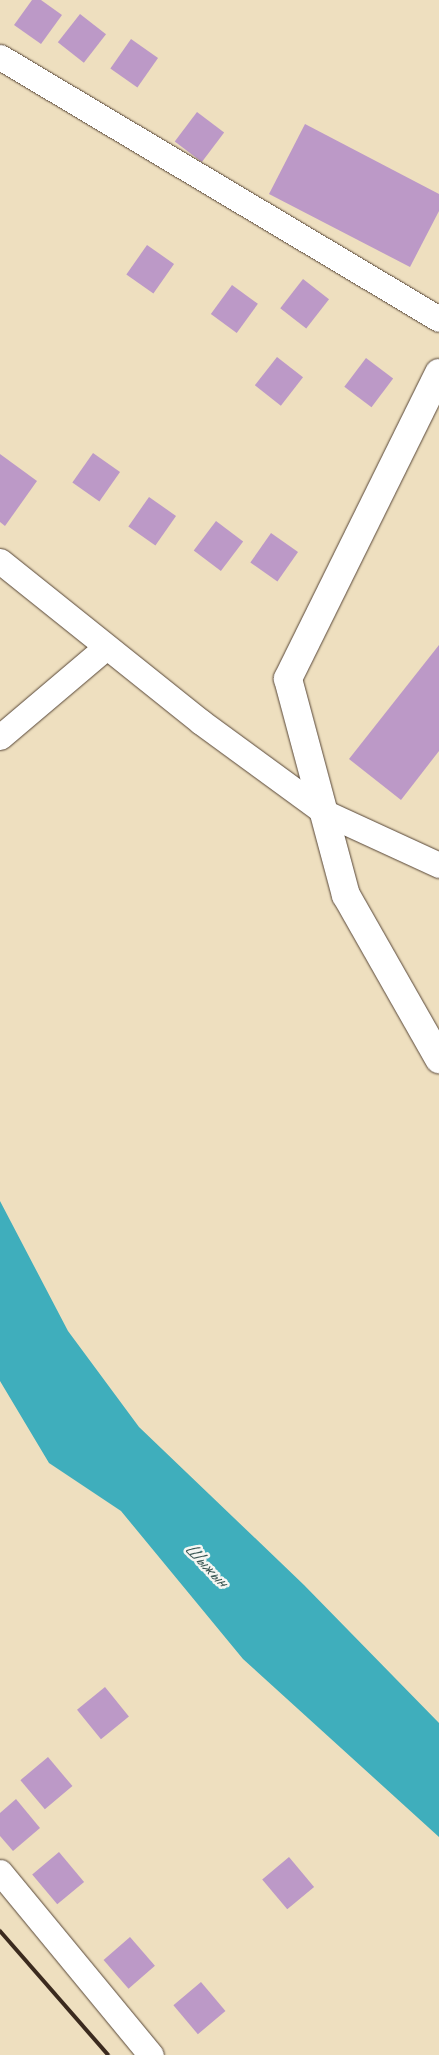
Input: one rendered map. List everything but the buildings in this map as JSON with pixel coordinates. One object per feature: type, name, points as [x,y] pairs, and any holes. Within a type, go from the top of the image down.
[{"type":"street","points":[[0,57],[439,319]]},
{"type":"street","points":[[439,373],[288,679],[346,895],[439,1059]]},
{"type":"street","points":[[0,561],[106,648],[324,812],[439,865]]},
{"type":"street","points":[[0,737],[106,648]]},
{"type":"street","points":[[0,1872],[151,2055]]},
{"type":"water","name":"Шыжын","points":[[0,1201],[68,1331],[139,1427],[304,1585],[439,1723],[439,1837],[243,1659],[121,1511],[49,1463],[0,1381]]},
{"type":"railway","points":[[0,1931],[108,2055]]}]
